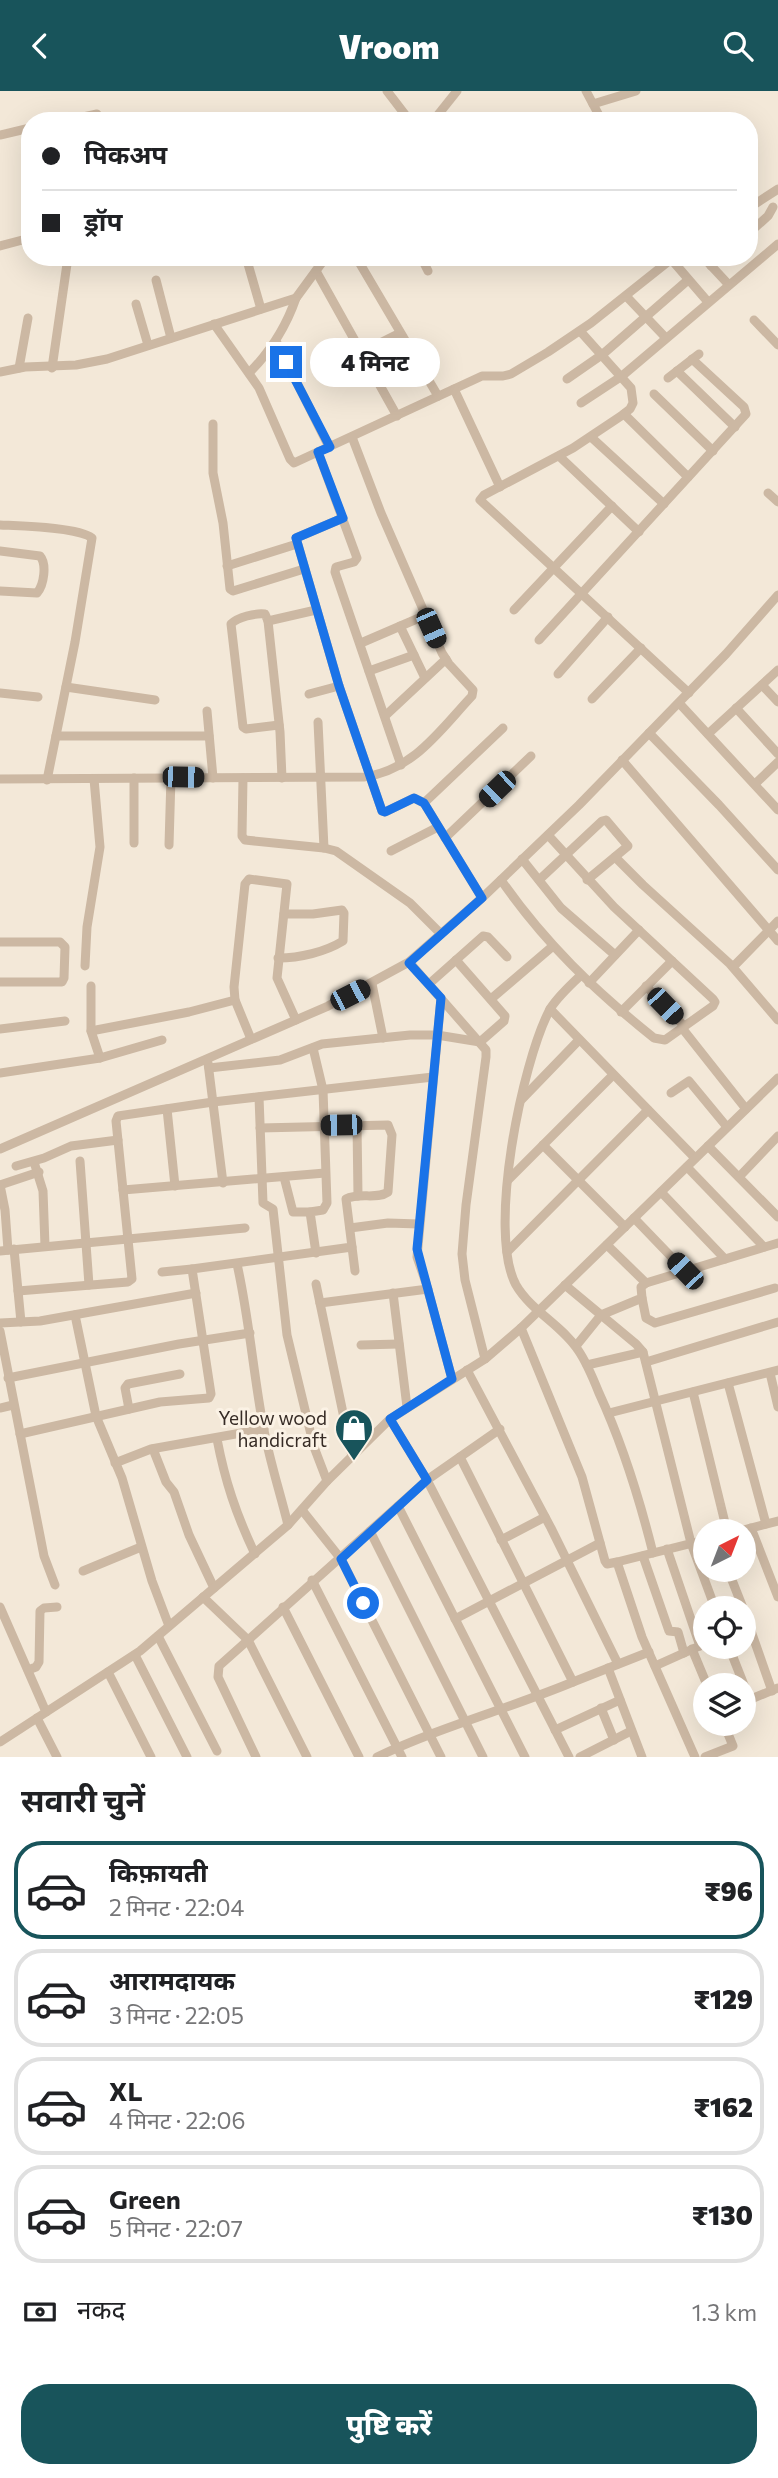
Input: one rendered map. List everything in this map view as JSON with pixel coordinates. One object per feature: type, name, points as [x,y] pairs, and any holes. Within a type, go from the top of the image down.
[{"type":"street","points":[[387,91],[403,112]]},
{"type":"street","points":[[440,112],[457,91]]},
{"type":"street","points":[[586,91],[597,112]]},
{"type":"street","points":[[593,104],[621,93],[636,91]]},
{"type":"street","points":[[0,135],[21,130]]},
{"type":"street","points":[[758,202],[778,189]]},
{"type":"street","points":[[758,202],[776,207],[758,225]]},
{"type":"street","points":[[0,246],[21,240]]},
{"type":"street","points":[[758,261],[778,244]]},
{"type":"street","points":[[52,368],[67,266]]},
{"type":"street","points":[[249,266],[261,309]]},
{"type":"street","points":[[249,373],[276,341],[290,316],[296,298],[320,266]]},
{"type":"street","points":[[361,266],[438,396]]},
{"type":"street","points":[[426,266],[428,271]]},
{"type":"street","points":[[214,324],[259,388],[292,462],[297,462],[482,376],[503,376],[511,373],[580,331],[662,266]]},
{"type":"street","points":[[678,266],[708,302]]},
{"type":"street","points":[[712,266],[729,285]]},
{"type":"street","points":[[581,403],[622,376],[752,266]]},
{"type":"street","points":[[316,271],[397,416]]},
{"type":"street","points":[[156,280],[172,338]]},
{"type":"street","points":[[567,379],[603,354],[688,280]]},
{"type":"street","points":[[625,296],[666,338]]},
{"type":"street","points":[[0,372],[19,368],[52,368],[107,359],[296,298]]},
{"type":"street","points":[[136,304],[148,345]]},
{"type":"street","points":[[19,368],[28,319]]},
{"type":"street","points":[[754,320],[778,345]]},
{"type":"street","points":[[580,331],[631,388],[634,397],[630,409],[559,456],[481,497],[481,503],[583,593],[689,694]]},
{"type":"street","points":[[362,352],[400,333]]},
{"type":"street","points":[[276,341],[330,447]]},
{"type":"street","points":[[539,640],[744,417],[746,411],[695,357],[668,378]]},
{"type":"street","points":[[677,371],[735,427]]},
{"type":"street","points":[[454,389],[500,487]]},
{"type":"street","points":[[654,394],[713,451]]},
{"type":"street","points":[[624,414],[688,477]]},
{"type":"street","points":[[213,424],[213,473],[223,523],[230,589],[233,591],[304,569]]},
{"type":"street","points":[[0,779],[368,776],[385,773],[420,751],[472,696],[471,687],[446,659],[381,513],[352,437]]},
{"type":"street","points":[[591,437],[664,504]]},
{"type":"street","points":[[318,452],[357,560],[336,567],[335,572],[401,765]]},
{"type":"street","points":[[559,456],[639,532]]},
{"type":"street","points":[[768,493],[778,502]]},
{"type":"street","points":[[514,610],[612,506]]},
{"type":"street","points":[[343,518],[296,536],[316,610],[368,776],[382,811],[414,798],[424,803],[482,898]]},
{"type":"street","points":[[0,525],[50,528],[86,534],[92,538],[47,780]]},
{"type":"street","points":[[227,566],[297,544]]},
{"type":"street","points":[[0,551],[40,556],[44,564],[41,588],[37,593],[0,591]]},
{"type":"street","points":[[0,1149],[296,1020],[409,963],[548,835],[689,694],[778,596]]},
{"type":"street","points":[[268,621],[316,610]]},
{"type":"street","points":[[279,725],[246,729],[243,727],[236,676],[233,622],[262,613],[267,616],[268,621],[279,725],[282,778]]},
{"type":"street","points":[[361,643],[426,615]]},
{"type":"street","points":[[558,674],[608,617]]},
{"type":"street","points":[[400,626],[425,678]]},
{"type":"street","points":[[592,699],[640,648]]},
{"type":"street","points":[[369,671],[414,655]]},
{"type":"street","points":[[385,716],[446,659]]},
{"type":"street","points":[[708,734],[778,670]]},
{"type":"street","points":[[762,685],[778,702]]},
{"type":"street","points":[[309,694],[339,686]]},
{"type":"street","points":[[66,687],[155,701]]},
{"type":"street","points":[[0,693],[38,697]]},
{"type":"street","points":[[679,703],[778,810]]},
{"type":"street","points":[[736,708],[778,754]]},
{"type":"street","points":[[207,711],[213,778]]},
{"type":"street","points":[[318,722],[324,848]]},
{"type":"street","points":[[424,803],[503,728]]},
{"type":"street","points":[[649,733],[719,804],[778,870]]},
{"type":"street","points":[[56,736],[209,736]]},
{"type":"street","points":[[446,838],[531,756]]},
{"type":"street","points":[[622,760],[778,941]]},
{"type":"street","points":[[755,784],[778,762]]},
{"type":"street","points":[[169,845],[171,777]]},
{"type":"street","points":[[134,778],[134,843]]},
{"type":"street","points":[[243,778],[243,838],[248,841],[324,848],[345,857],[397,894],[441,934]]},
{"type":"street","points":[[85,966],[87,927],[100,847],[94,779]]},
{"type":"street","points":[[539,880],[604,820],[608,821],[628,845],[587,880]]},
{"type":"street","points":[[391,851],[439,827]]},
{"type":"street","points":[[501,880],[526,915],[580,975],[657,1040],[665,1040],[715,1002],[587,880],[548,835]]},
{"type":"street","points":[[615,856],[733,967],[778,1020]]},
{"type":"street","points":[[523,859],[561,908],[615,955]]},
{"type":"street","points":[[251,1039],[235,1000],[234,987],[246,880],[252,878],[287,884],[277,978],[296,1020]]},
{"type":"street","points":[[278,958],[312,954],[343,941],[342,909],[313,914],[284,914]]},
{"type":"street","points":[[733,967],[778,921]]},
{"type":"street","points":[[589,983],[639,930]]},
{"type":"street","points":[[429,985],[483,936],[488,937],[506,957]]},
{"type":"street","points":[[0,942],[60,942],[65,947],[62,982],[0,982]]},
{"type":"street","points":[[491,999],[552,946]]},
{"type":"street","points":[[456,960],[503,1013],[505,1019],[480,1042]]},
{"type":"street","points":[[621,1012],[672,961]]},
{"type":"street","points":[[409,963],[486,1050],[462,1254],[465,1280],[485,1359]]},
{"type":"street","points":[[580,975],[550,1009],[526,1072],[508,1180],[505,1219],[507,1252],[516,1285],[576,1346],[587,1365],[609,1413],[640,1498],[653,1553]]},
{"type":"street","points":[[372,983],[383,1038]]},
{"type":"street","points":[[91,986],[91,1031],[100,1058]]},
{"type":"street","points":[[646,986],[683,1027],[746,1109]]},
{"type":"street","points":[[441,998],[417,1257],[452,1379]]},
{"type":"street","points":[[91,1031],[235,1000]]},
{"type":"street","points":[[550,1009],[695,1159]]},
{"type":"street","points":[[0,1029],[65,1021]]},
{"type":"street","points":[[209,1068],[280,1060],[322,1044],[383,1038],[437,1035],[480,1042]]},
{"type":"street","points":[[520,1100],[579,1039]]},
{"type":"street","points":[[0,1073],[100,1058],[162,1040]]},
{"type":"street","points":[[284,1177],[293,1212],[326,1208],[323,1090],[313,1048]]},
{"type":"street","points":[[208,1057],[223,1183]]},
{"type":"street","points":[[508,1180],[613,1075]]},
{"type":"street","points":[[18,1291],[128,1282],[132,1279],[116,1121],[118,1116],[213,1102],[433,1077]]},
{"type":"street","points":[[0,1742],[135,1654],[158,1636],[288,1525],[327,1481],[390,1419],[485,1359],[539,1311],[778,1078]]},
{"type":"street","points":[[671,1093],[689,1080],[727,1127]]},
{"type":"street","points":[[259,1097],[261,1180],[264,1203],[273,1209],[287,1335],[314,1447],[327,1481]]},
{"type":"street","points":[[167,1109],[175,1186]]},
{"type":"street","points":[[507,1252],[648,1110]]},
{"type":"street","points":[[357,1125],[358,1196]]},
{"type":"street","points":[[260,1128],[388,1125],[392,1135],[388,1192],[383,1196],[346,1199],[355,1271]]},
{"type":"street","points":[[739,1177],[778,1136]]},
{"type":"street","points":[[16,1166],[34,1162],[71,1146],[118,1140]]},
{"type":"street","points":[[543,1145],[625,1227]]},
{"type":"street","points":[[708,1146],[778,1217]]},
{"type":"street","points":[[80,1161],[89,1285]]},
{"type":"street","points":[[34,1162],[43,1191],[45,1246]]},
{"type":"street","points":[[687,1167],[764,1247]]},
{"type":"street","points":[[21,1322],[18,1291],[7,1250],[5,1210],[0,1185],[39,1172]]},
{"type":"street","points":[[123,1190],[325,1173]]},
{"type":"street","points":[[661,1192],[725,1259]]},
{"type":"street","points":[[310,1212],[316,1253]]},
{"type":"street","points":[[634,1218],[685,1271]]},
{"type":"street","points":[[349,1229],[388,1223],[419,1224]]},
{"type":"street","points":[[7,1250],[246,1228]]},
{"type":"street","points":[[775,1288],[655,1323],[646,1318],[641,1287],[646,1283],[778,1243]]},
{"type":"street","points":[[607,1245],[646,1283]]},
{"type":"street","points":[[162,1272],[352,1247]]},
{"type":"street","points":[[237,1264],[264,1429],[288,1525]]},
{"type":"street","points":[[20,1434],[160,1402],[211,1397],[192,1269]]},
{"type":"street","points":[[316,1284],[352,1457]]},
{"type":"street","points":[[565,1285],[643,1352],[691,1543],[711,1596]]},
{"type":"street","points":[[320,1303],[428,1289]]},
{"type":"street","points":[[0,1322],[75,1315],[196,1293]]},
{"type":"street","points":[[393,1293],[407,1407]]},
{"type":"street","points":[[576,1346],[601,1315],[642,1298]]},
{"type":"street","points":[[75,1315],[96,1416],[129,1500],[141,1547],[169,1626]]},
{"type":"street","points":[[646,1362],[778,1322]]},
{"type":"street","points":[[521,1328],[582,1477],[605,1563],[691,1543]]},
{"type":"street","points":[[0,1331],[44,1556],[55,1585]]},
{"type":"street","points":[[8,1378],[250,1333]]},
{"type":"street","points":[[361,1345],[399,1344]]},
{"type":"street","points":[[587,1365],[643,1352]]},
{"type":"street","points":[[467,1370],[500,1429],[618,1664]]},
{"type":"street","points":[[609,1413],[774,1371],[778,1407]]},
{"type":"street","points":[[129,1409],[125,1388],[128,1384],[180,1374]]},
{"type":"street","points":[[728,1384],[766,1524]]},
{"type":"street","points":[[693,1392],[724,1519]]},
{"type":"street","points":[[0,1408],[13,1405]]},
{"type":"street","points":[[390,1419],[427,1480],[569,1757]]},
{"type":"street","points":[[115,1463],[153,1449],[190,1440],[217,1439],[264,1429]]},
{"type":"street","points":[[256,1757],[218,1677],[219,1666],[312,1580],[341,1559],[427,1480],[500,1429]]},
{"type":"street","points":[[217,1439],[225,1483],[255,1554]]},
{"type":"street","points":[[153,1449],[214,1588]]},
{"type":"street","points":[[460,1457],[573,1682]]},
{"type":"street","points":[[398,1506],[525,1757]]},
{"type":"street","points":[[302,1510],[341,1559],[441,1757]]},
{"type":"street","points":[[501,1540],[545,1517]]},
{"type":"street","points":[[756,1527],[778,1521]]},
{"type":"street","points":[[370,1531],[483,1757]]},
{"type":"street","points":[[756,1541],[778,1597]]},
{"type":"street","points":[[456,1619],[600,1543]]},
{"type":"street","points":[[83,1571],[141,1547]]},
{"type":"street","points":[[667,1549],[693,1641]]},
{"type":"street","points":[[643,1556],[669,1631],[678,1632],[693,1646]]},
{"type":"street","points":[[617,1562],[649,1652],[695,1757]]},
{"type":"street","points":[[312,1580],[400,1753]]},
{"type":"street","points":[[204,1597],[248,1640],[306,1757]]},
{"type":"street","points":[[0,1607],[46,1712]]},
{"type":"street","points":[[28,1670],[36,1667],[39,1662],[40,1611],[57,1607]]},
{"type":"street","points":[[283,1607],[359,1757]]},
{"type":"street","points":[[158,1636],[217,1751]]},
{"type":"street","points":[[756,1647],[775,1690],[756,1697]]},
{"type":"street","points":[[655,1666],[693,1649]]},
{"type":"street","points":[[377,1757],[400,1753],[430,1735],[464,1720],[538,1696],[649,1652]]},
{"type":"street","points":[[135,1654],[187,1757]]},
{"type":"street","points":[[608,1668],[642,1757]]},
{"type":"street","points":[[108,1672],[151,1757]]},
{"type":"street","points":[[555,1730],[620,1700]]},
{"type":"street","points":[[601,1708],[614,1740]]},
{"type":"street","points":[[37,1718],[57,1757]]},
{"type":"street","points":[[580,1757],[631,1731]]},
{"type":"street","points":[[705,1757],[733,1746],[729,1736]]},
{"type":"place","name":"Yellow wood handicraft","points":[[354,1462]]},
{"type":"route","points":[[286,362],[330,447],[318,452],[343,518],[296,538],[316,612],[368,776],[382,811],[414,798],[424,803],[482,898],[409,963],[441,998],[417,1257],[452,1379],[390,1419],[427,1480],[341,1559],[363,1603]]}]
